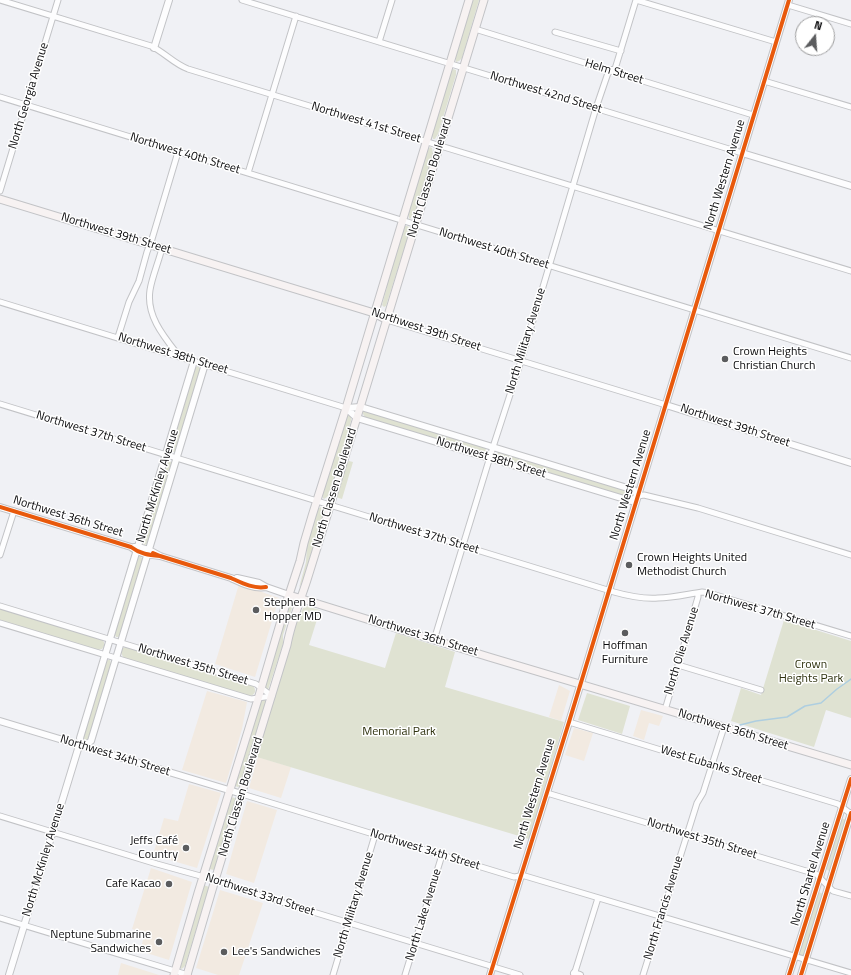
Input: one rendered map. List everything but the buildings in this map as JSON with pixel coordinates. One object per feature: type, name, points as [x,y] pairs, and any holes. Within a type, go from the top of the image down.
[{"type":"main road","name":"North Classen Boulevard","points":[[174,973],[290,595],[304,543],[469,0]]},
{"type":"main road","name":"North Classen Boulevard","points":[[187,975],[272,696],[289,633],[330,506],[484,0]]},
{"type":"main road","name":"Northwest 39th Street","points":[[0,198],[374,313],[387,320]]},
{"type":"main road","name":"Northwest 36th Street","points":[[290,595],[664,710],[851,765]]},
{"type":"street","name":"Northwest 41st Street","points":[[0,0],[154,48],[162,52],[177,64],[184,67],[851,271]]},
{"type":"street","name":"North Georgia Avenue","points":[[0,191],[58,0]]},
{"type":"street","points":[[154,48],[169,0]]},
{"type":"street","name":"Northwest 42nd Street","points":[[242,0],[851,186]]},
{"type":"street","points":[[379,42],[392,0]]},
{"type":"street","points":[[636,0],[776,42]]},
{"type":"street","name":"North Military Avenue","points":[[434,640],[462,546],[521,361],[596,108],[609,70],[615,69],[636,0]]},
{"type":"street","points":[[788,2],[851,24]]},
{"type":"street","name":"North Western Avenue","points":[[490,975],[581,684],[788,2]]},
{"type":"street","points":[[248,173],[296,16]]},
{"type":"street","name":"Helm Street","points":[[475,29],[753,115]]},
{"type":"street","points":[[556,32],[621,51]]},
{"type":"street","points":[[764,81],[851,107]]},
{"type":"street","name":"Northwest 40th Street","points":[[0,97],[851,358]]},
{"type":"street","points":[[118,337],[150,245],[178,152]]},
{"type":"street","points":[[162,248],[150,291],[150,304],[153,318],[160,332],[179,357]]},
{"type":"street","name":"Northwest 38th Street","points":[[0,302],[346,408],[360,407],[493,447],[634,490],[638,496]]},
{"type":"street","name":"Northwest 39th Street","points":[[387,320],[851,463]]},
{"type":"street","name":"North McKinley Avenue","points":[[82,746],[80,738],[194,361]]},
{"type":"street","name":"North McKinley Avenue","points":[[9,975],[78,749],[91,741],[205,364]]},
{"type":"street","name":"Northwest 37th Street","points":[[0,404],[609,591],[635,597],[650,598],[709,593],[851,636]]},
{"type":"street","name":"Northwest 38th Street","points":[[346,408],[357,418],[490,457],[631,501],[638,496],[644,495],[656,497],[698,508],[851,554]]},
{"type":"street","name":"Northwest 36th Street","points":[[0,507],[231,578],[258,588],[266,587],[290,595]]},
{"type":"street","points":[[0,555],[14,511]]},
{"type":"street","name":"North Olie Avenue","points":[[664,710],[698,593]]},
{"type":"street","name":"Northwest 35th Street","points":[[0,606],[256,684],[272,696]]},
{"type":"street","name":"Northwest 35th Street","points":[[0,623],[251,699],[272,696]]},
{"type":"street","points":[[678,665],[761,690]]},
{"type":"street","name":"Northwest 34th Street","points":[[0,721],[514,877],[526,876],[851,973]]},
{"type":"street","name":"West Eubanks Street","points":[[569,722],[838,804],[851,813]]},
{"type":"street","name":"North Francis Avenue","points":[[643,975],[698,801],[703,793],[724,728]]},
{"type":"street","name":"North Shartel Avenue","points":[[789,975],[851,779]]},
{"type":"street","name":"Northwest 35th Street","points":[[547,793],[816,874],[833,891],[851,896]]},
{"type":"street","name":"North Shartel Avenue","points":[[801,975],[851,813]]},
{"type":"street","name":"Northwest 33rd Street","points":[[0,816],[157,864],[203,876],[520,975]]},
{"type":"street","name":"North Military Avenue","points":[[333,975],[375,835]]},
{"type":"street","name":"North Lake Avenue","points":[[405,975],[442,855]]},
{"type":"street","points":[[576,974],[598,898]]},
{"type":"street","points":[[0,918],[174,973],[187,975]]},
{"type":"shaded area","points":[[239,584],[279,598],[255,677],[215,664]]},
{"type":"shaded area","points":[[559,685],[570,691],[561,721],[549,717]]},
{"type":"shaded area","points":[[207,691],[247,702],[242,729],[226,783],[182,770]]},
{"type":"shaded area","points":[[641,710],[663,716],[659,726],[649,723],[644,740],[633,736]]},
{"type":"shaded area","points":[[574,728],[593,733],[584,761],[565,755]]},
{"type":"shaded area","points":[[258,757],[291,767],[281,798],[249,788]]},
{"type":"shaded area","points":[[189,784],[221,793],[197,868],[153,855],[164,818],[178,821]]},
{"type":"shaded area","points":[[247,801],[277,810],[254,883],[226,874]]},
{"type":"shaded area","points":[[151,868],[192,882],[169,960],[140,951],[145,933],[132,929]]},
{"type":"shaded area","points":[[220,890],[263,903],[239,975],[218,975],[196,968]]},
{"type":"shaded area","points":[[121,963],[159,975],[118,975]]},
{"type":"green space","points":[[472,0],[479,0],[462,58],[456,62],[455,55]]},
{"type":"green space","points":[[453,69],[456,70],[456,75],[438,134],[435,139],[433,139],[432,136],[450,73]]},
{"type":"green space","points":[[430,147],[432,148],[433,154],[415,213],[410,219],[408,213],[427,151]]},
{"type":"green space","points":[[405,226],[409,227],[409,233],[386,306],[384,307],[382,305],[387,287],[387,280],[403,228]]},
{"type":"green space","points":[[198,366],[201,369],[176,452],[172,452],[170,450],[195,368]]},
{"type":"green space","points":[[365,410],[485,447],[486,450],[482,453],[365,417],[363,411]]},
{"type":"green space","points":[[347,416],[351,416],[351,421],[329,495],[324,499],[322,493]]},
{"type":"green space","points":[[499,451],[632,492],[634,495],[632,498],[629,498],[498,458],[497,454]]},
{"type":"green space","points":[[169,461],[172,464],[148,544],[144,545],[142,543],[166,462]]},
{"type":"green space","points":[[347,462],[353,462],[342,499],[336,497]]},
{"type":"green space","points":[[321,507],[323,508],[323,514],[303,580],[299,588],[306,562],[307,544],[317,511]]},
{"type":"green space","points":[[139,557],[143,559],[120,636],[116,637],[114,633],[137,558]]},
{"type":"green space","points":[[291,605],[292,608],[283,635],[283,644],[268,690],[265,689],[265,686],[289,606]]},
{"type":"green space","name":"Memorial Park","points":[[306,606],[320,610],[309,645],[385,668],[396,633],[455,652],[445,687],[564,722],[529,839],[257,757],[297,621],[303,608]]},
{"type":"green space","points":[[0,609],[101,639],[104,642],[104,646],[102,649],[97,650],[0,620]]},
{"type":"green space","name":"Crown Heights Park","points":[[784,620],[851,641],[851,718],[826,710],[814,747],[731,721],[741,688],[761,695]]},
{"type":"green space","points":[[126,647],[253,686],[255,692],[250,696],[124,658],[121,652],[123,648]]},
{"type":"green space","points":[[110,660],[111,664],[88,740],[84,742],[82,740],[106,661]]},
{"type":"green space","points":[[587,693],[630,706],[622,734],[578,720]]},
{"type":"green space","points":[[262,699],[265,699],[265,703],[240,786],[238,787],[235,786],[235,783]]},
{"type":"green space","points":[[231,797],[235,798],[235,801],[214,870],[209,869]]},
{"type":"green space","points":[[841,818],[846,820],[831,869],[829,871],[826,869]]},
{"type":"green space","points":[[204,885],[209,887],[185,966],[181,969],[180,964]]},
{"type":"green space","points":[[819,892],[823,894],[804,956],[799,954]]},
{"type":"waterway","points":[[740,725],[756,721],[787,717],[805,706],[821,703],[851,679]]},
{"type":"cycle path","points":[[490,975],[569,722],[789,0]]},
{"type":"cycle path","points":[[0,507],[131,547],[145,554],[160,556]]},
{"type":"cycle path","points":[[153,553],[231,578],[248,585],[266,587]]},
{"type":"cycle path","points":[[789,975],[851,779]]},
{"type":"cycle path","points":[[801,975],[851,813]]},
{"type":"place","name":"Crown Heights Christian Church","points":[[725,359]]},
{"type":"place","name":"Crown Heights United Methodist Church","points":[[629,565]]},
{"type":"place","name":"Stephen B Hopper MD","points":[[256,610]]},
{"type":"place","name":"Hoffman Furniture","points":[[625,633]]},
{"type":"place","name":"Jeffs Café Country","points":[[186,848]]},
{"type":"place","name":"Cafe Kacao","points":[[169,884]]},
{"type":"place","name":"Neptune Submarine Sandwiches","points":[[159,942]]},
{"type":"place","name":"Lee's Sandwiches","points":[[224,952]]}]
